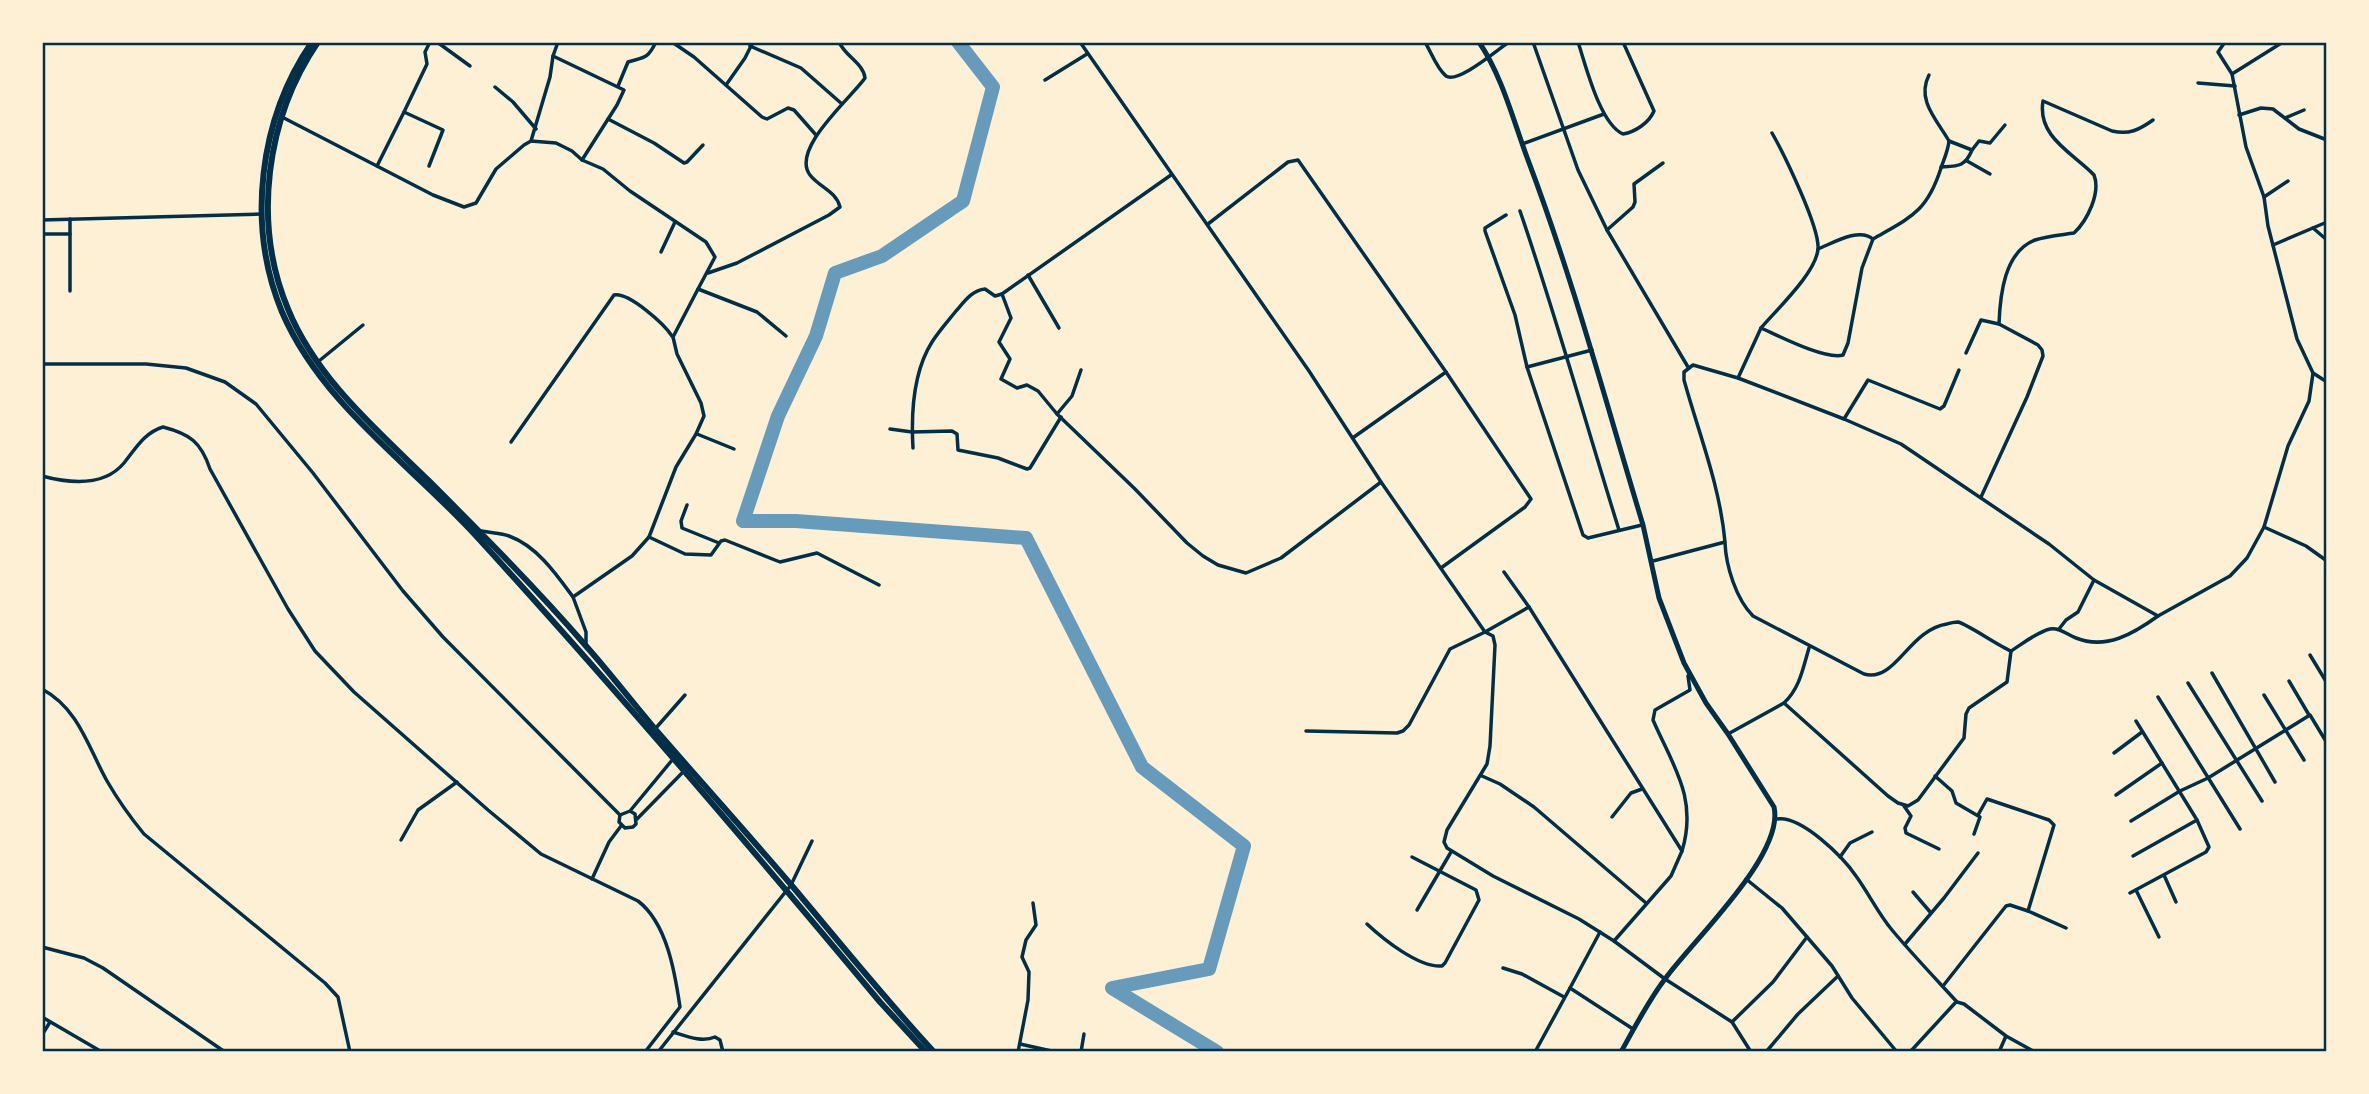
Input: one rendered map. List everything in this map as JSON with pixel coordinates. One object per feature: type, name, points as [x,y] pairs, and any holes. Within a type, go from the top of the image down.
[{"type":"highway","points":[[310,42],[279,105],[261,179],[264,241],[271,274],[281,309],[297,343],[342,403],[477,532],[673,759],[934,1052]]},
{"type":"highway","points":[[318,42],[296,80],[282,117],[268,181],[270,242],[287,308],[317,362],[349,400],[586,645],[789,888],[871,992],[926,1052]]},
{"type":"street","points":[[377,166],[427,64],[425,52],[430,42]]},
{"type":"street","points":[[437,42],[470,66]]},
{"type":"street","points":[[282,117],[433,195],[469,207],[476,203],[496,169],[531,141],[558,42]]},
{"type":"street","points":[[618,86],[628,62],[649,56],[656,42]]},
{"type":"street","points":[[672,42],[694,57],[767,119],[788,108],[794,110],[816,135]]},
{"type":"street","points":[[708,272],[737,263],[840,207],[836,197],[810,175],[807,168],[808,156],[816,135],[866,76],[841,48],[839,42]]},
{"type":"street","points":[[1080,42],[1208,224],[1485,632],[1493,636],[1495,645],[1489,755],[1482,776],[1447,830],[1444,842],[1451,852],[1600,932],[1665,979],[1732,1022],[1751,1052]]},
{"type":"street","points":[[1425,42],[1449,77],[1465,74],[1509,42]]},
{"type":"street","points":[[1479,42],[1488,56],[1508,103],[1567,271],[1643,525],[1664,613],[1690,674],[1774,807],[1777,819],[1746,879],[1728,905],[1665,979],[1621,1052]]},
{"type":"street","points":[[1533,42],[1578,170],[1608,230],[1688,367]]},
{"type":"street","points":[[1578,42],[1604,114],[1616,131],[1623,134],[1639,128],[1653,114],[1623,42]]},
{"type":"street","points":[[2225,42],[2218,52],[2232,74],[2246,147],[2264,197],[2297,339],[2314,373],[2327,382]]},
{"type":"street","points":[[2232,74],[2283,42]]},
{"type":"street","points":[[726,85],[745,58],[751,44],[802,68],[842,104]]},
{"type":"street","points":[[1045,80],[1087,54]]},
{"type":"street","points":[[553,56],[624,89],[582,160]]},
{"type":"street","points":[[1929,75],[1924,88],[1926,103],[1949,141],[1972,150]]},
{"type":"street","points":[[2198,83],[2235,86]]},
{"type":"street","points":[[495,87],[513,102],[536,130]]},
{"type":"street","points":[[1999,324],[1999,302],[2007,274],[2019,251],[2038,239],[2074,233],[2081,225],[2094,198],[2096,178],[2050,133],[2041,116],[2043,101],[2122,133],[2142,129],[2153,120]]},
{"type":"street","points":[[2239,115],[2267,108],[2278,111],[2306,133],[2327,140]]},
{"type":"street","points":[[2286,118],[2304,110]]},
{"type":"street","points":[[404,112],[443,130],[429,166]]},
{"type":"street","points":[[1522,144],[1604,114]]},
{"type":"street","points":[[608,119],[684,163],[687,163],[702,145]]},
{"type":"street","points":[[1941,167],[1967,161],[1978,142],[1990,143],[2005,125]]},
{"type":"street","points":[[1738,378],[1761,328],[1807,274],[1818,249],[1811,221],[1789,164],[1772,133]]},
{"type":"street","points":[[531,141],[556,143],[582,160],[603,169],[629,191],[706,242],[713,250],[715,257],[673,337]]},
{"type":"street","points":[[1761,328],[1824,353],[1837,357],[1843,355],[1848,343],[1863,268],[1873,239],[1920,210],[1933,189],[1949,141]]},
{"type":"street","points":[[1208,224],[1288,162],[1298,160],[1446,372],[1531,499],[1525,507],[1441,568]]},
{"type":"street","points":[[1967,161],[1990,174]]},
{"type":"street","points":[[1608,230],[1633,207],[1634,184],[1663,163]]},
{"type":"street","points":[[913,448],[912,411],[920,369],[932,342],[973,292],[985,289],[995,296],[1002,294],[1171,175]]},
{"type":"street","points":[[2264,197],[2288,181]]},
{"type":"street","points":[[1520,211],[1545,283],[1619,530]]},
{"type":"street","points":[[42,220],[262,214]]},
{"type":"street","points":[[1506,215],[1485,228],[1485,231],[1516,315],[1527,367],[1582,533],[1588,538],[1643,525]]},
{"type":"street","points":[[70,219],[71,291]]},
{"type":"street","points":[[661,252],[676,222]]},
{"type":"street","points":[[2273,245],[2327,222]]},
{"type":"street","points":[[2313,228],[2327,240]]},
{"type":"street","points":[[42,234],[70,234]]},
{"type":"street","points":[[1818,249],[1859,234],[1868,234],[1873,239]]},
{"type":"street","points":[[1028,275],[1059,328]]},
{"type":"street","points":[[698,289],[757,312],[786,336]]},
{"type":"street","points":[[511,442],[614,295],[620,294],[637,304],[667,328],[704,411],[696,434],[676,467],[649,537],[632,556],[573,597]]},
{"type":"street","points":[[1002,294],[1011,318],[999,342],[1010,359],[1001,379],[1017,388],[1031,386],[1187,544],[1219,565],[1246,573],[1281,558],[1381,482]]},
{"type":"street","points":[[1966,354],[1981,320],[1999,324],[2038,345],[2043,356],[1981,497]]},
{"type":"street","points":[[317,362],[363,325]]},
{"type":"street","points":[[1527,367],[1592,350]]},
{"type":"street","points":[[42,363],[146,364],[186,368],[225,382],[256,404],[443,638],[547,739],[620,815],[621,825],[592,879]]},
{"type":"street","points":[[2011,651],[1957,622],[1940,625],[1923,633],[1891,668],[1876,676],[1864,674],[1809,648],[1761,622],[1748,611],[1735,587],[1727,558],[1723,519],[1713,474],[1684,380],[1684,372],[1688,367],[1700,366],[1738,378],[1901,444],[2049,544],[2094,580],[2158,616]]},
{"type":"street","points":[[890,429],[912,432],[952,431],[957,434],[958,450],[998,458],[1027,469],[1072,396],[1081,370]]},
{"type":"street","points":[[1844,419],[1868,380],[1940,409],[1959,370]]},
{"type":"street","points":[[1354,438],[1446,372]]},
{"type":"street","points":[[2011,651],[2049,629],[2059,629],[2081,640],[2106,642],[2124,637],[2236,571],[2247,558],[2264,527],[2288,446],[2305,412],[2314,373]]},
{"type":"street","points":[[42,476],[75,482],[106,476],[121,466],[150,431],[163,427],[192,438],[204,450],[216,481],[288,609],[315,651],[354,692],[541,855],[647,907],[667,947],[680,1007],[645,1052]]},
{"type":"street","points":[[696,434],[734,449]]},
{"type":"street","points":[[687,505],[681,521],[682,528],[719,543]]},
{"type":"street","points":[[2264,527],[2306,546],[2327,561]]},
{"type":"street","points":[[477,532],[509,536],[530,548],[555,572],[573,597],[586,632],[586,645]]},
{"type":"street","points":[[649,537],[685,554],[710,555],[721,541],[728,540],[780,562],[799,556],[820,554],[880,585]]},
{"type":"street","points":[[1653,561],[1726,542]]},
{"type":"street","points":[[1504,572],[1529,607],[1682,851]]},
{"type":"street","points":[[2059,629],[2078,612],[2094,580]]},
{"type":"street","points":[[1306,732],[1403,731],[1450,649],[1529,607]]},
{"type":"street","points":[[1728,734],[1784,703],[1799,683],[1809,648]]},
{"type":"street","points":[[1904,806],[1917,800],[1964,738],[1968,710],[2007,682],[2011,651]]},
{"type":"street","points":[[2310,655],[2327,683]]},
{"type":"street","points":[[2212,673],[2275,782]]},
{"type":"street","points":[[1614,942],[1671,876],[1682,851],[1688,829],[1684,793],[1673,759],[1653,720],[1655,710],[1690,690],[1690,674]]},
{"type":"street","points":[[2289,681],[2327,743]]},
{"type":"street","points":[[2188,683],[2262,801]]},
{"type":"street","points":[[42,689],[67,707],[78,722],[122,806],[144,834],[325,983],[338,997],[350,1052]]},
{"type":"street","points":[[655,729],[685,695]]},
{"type":"street","points":[[2264,695],[2304,761]]},
{"type":"street","points":[[2158,697],[2240,829]]},
{"type":"street","points":[[1784,703],[1888,796],[1904,806],[1911,816],[1905,828],[1906,832],[1939,849]]},
{"type":"street","points":[[2131,821],[2180,791],[2208,778],[2310,715]]},
{"type":"street","points":[[2130,893],[2207,850],[2209,846],[2197,820],[2136,721]]},
{"type":"street","points":[[2114,753],[2142,732]]},
{"type":"street","points":[[620,815],[630,811],[673,759]]},
{"type":"street","points":[[2116,795],[2162,763]]},
{"type":"street","points":[[621,825],[629,829],[636,824],[637,819],[684,771]]},
{"type":"street","points":[[1482,776],[1500,784],[1534,807],[1646,903]]},
{"type":"street","points":[[1935,776],[1952,791],[1956,803],[1981,819],[1974,834]]},
{"type":"street","points":[[401,840],[418,810],[457,782]]},
{"type":"street","points":[[1612,817],[1631,793],[1642,789]]},
{"type":"street","points":[[1978,815],[1987,799],[1990,799],[2053,822],[2028,911]]},
{"type":"street","points":[[630,811],[637,819]]},
{"type":"street","points":[[1777,819],[1791,819],[1802,825],[1840,857],[1856,876],[1880,914],[1956,1002],[1964,1004],[2006,1036],[2035,1052]]},
{"type":"street","points":[[2133,856],[2197,820]]},
{"type":"street","points":[[1840,857],[1850,843],[1872,832]]},
{"type":"street","points":[[657,1052],[789,888],[812,841]]},
{"type":"street","points":[[1417,910],[1451,852]]},
{"type":"street","points":[[1905,944],[1978,853]]},
{"type":"street","points":[[1367,924],[1402,951],[1436,966],[1442,966],[1479,900],[1479,894],[1412,857]]},
{"type":"street","points":[[2164,875],[2176,902]]},
{"type":"street","points":[[1746,879],[1782,908],[1897,1052]]},
{"type":"street","points":[[2136,890],[2159,937]]},
{"type":"street","points":[[1913,892],[1931,913]]},
{"type":"street","points":[[1018,1052],[1028,1000],[1029,972],[1022,957],[1026,940],[1036,925],[1033,903]]},
{"type":"street","points":[[1943,986],[2006,906],[2028,911],[2066,929]]},
{"type":"street","points":[[1535,1052],[1600,932]]},
{"type":"street","points":[[1732,1022],[1773,982],[1807,937]]},
{"type":"street","points":[[42,947],[84,958],[103,968],[225,1052]]},
{"type":"street","points":[[1503,968],[1532,979],[1564,998]]},
{"type":"street","points":[[1766,1052],[1798,1014],[1838,976]]},
{"type":"street","points":[[1570,988],[1633,1029]]},
{"type":"street","points":[[1910,1052],[1956,1002]]},
{"type":"street","points":[[42,1017],[101,1051]]},
{"type":"street","points":[[42,1035],[50,1022]]},
{"type":"street","points":[[673,1032],[709,1040],[715,1037],[720,1040],[723,1052]]},
{"type":"street","points":[[1082,1052],[1084,1034]]},
{"type":"street","points":[[1999,1052],[2006,1036]]},
{"type":"street","points":[[1020,1044],[1056,1052]]},
{"type":"waterway","points":[[958,42],[993,87],[963,201],[882,256],[835,273],[816,336],[778,416],[743,521],[796,521],[1026,538],[1142,767],[1244,846],[1209,969],[1112,988],[1217,1052]]}]
